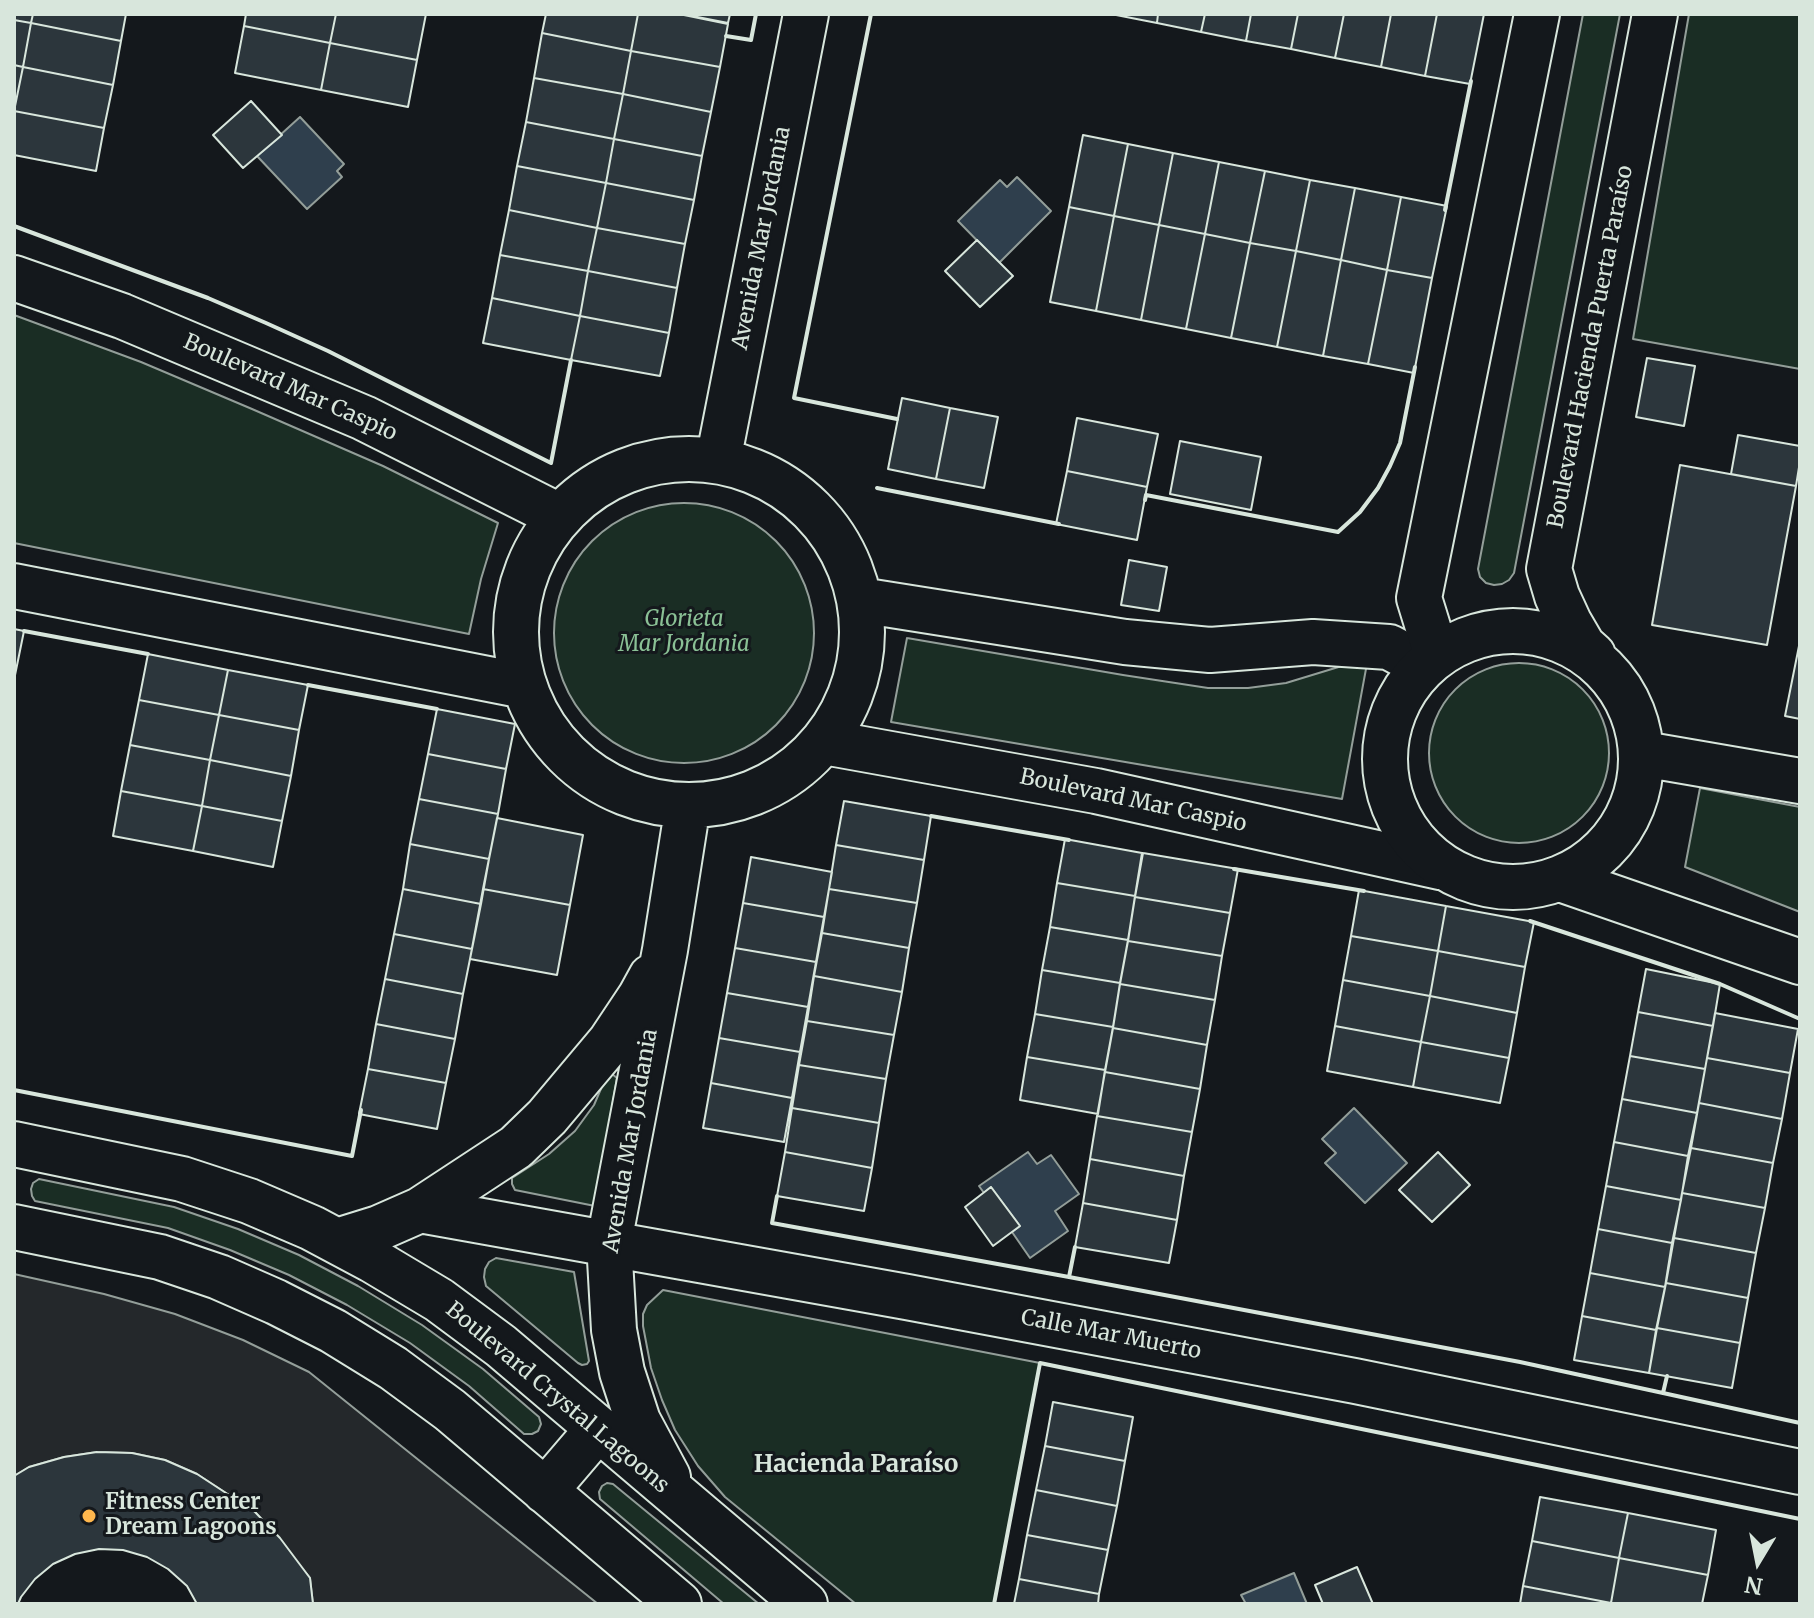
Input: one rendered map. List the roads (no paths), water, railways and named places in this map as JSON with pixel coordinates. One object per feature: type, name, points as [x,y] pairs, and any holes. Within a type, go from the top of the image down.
[{"type":"street","name":"Avenida Mar Jordania","points":[[718,461],[806,14]]},
{"type":"street","points":[[1429,659],[1419,598],[1537,14]]},
{"type":"street","name":"Boulevard Hacienda Puerta Paraíso","points":[[1603,665],[1583,646],[1569,622],[1549,569],[1655,14]]},
{"type":"street","name":"Boulevard Mar Caspio","points":[[14,278],[122,316],[364,418],[559,516]]},
{"type":"street","points":[[674,459],[718,461],[758,473],[795,495],[826,524],[848,560],[860,600],[858,675],[824,742],[786,777],[739,799],[688,805],[635,797],[587,773],[548,734],[524,686],[515,642],[518,597],[533,554],[559,516],[591,488],[631,468],[674,459]]},
{"type":"street","points":[[14,586],[524,686]]},
{"type":"street","points":[[860,600],[1125,642],[1210,650],[1313,642],[1389,647],[1429,659]]},
{"type":"street","points":[[1563,880],[1606,850],[1634,806],[1643,754],[1632,706],[1603,665],[1552,635],[1492,631],[1429,659],[1391,712],[1382,769],[1400,824],[1440,867],[1499,888],[1563,880],[1800,962]]},
{"type":"street","name":"Boulevard Mar Caspio","points":[[824,742],[1096,791],[1440,867]]},
{"type":"street","points":[[1643,754],[1800,781]]},
{"type":"street","name":"Avenida Mar Jordania","points":[[688,805],[665,950],[609,1242],[614,1330],[622,1372],[638,1421],[662,1467],[691,1509]]},
{"type":"street","points":[[337,1241],[379,1228],[420,1210],[516,1147],[547,1117],[610,1042],[640,997],[665,950]]},
{"type":"street","name":"Boulevard Crystal Lagoons","points":[[14,1144],[182,1179],[249,1201],[337,1241],[439,1300],[501,1346],[805,1604]]},
{"type":"street","name":"Calle Mar Muerto","points":[[420,1210],[609,1242],[1339,1378],[1800,1472]]},
{"type":"street","points":[[14,1227],[160,1257],[219,1277],[333,1331],[393,1368],[450,1410],[679,1604]]},
{"type":"street","points":[[545,1491],[598,1429]]},
{"type":"water","points":[[300,117],[344,164],[337,171],[342,177],[307,209],[257,156]]},
{"type":"water","points":[[1017,177],[1051,211],[999,263],[958,221],[1000,180],[1007,187]]},
{"type":"water","points":[[1354,1108],[1407,1163],[1365,1203],[1325,1163],[1336,1153],[1322,1139]]},
{"type":"water","points":[[1028,1152],[1037,1164],[1051,1155],[1079,1194],[1055,1211],[1068,1231],[1030,1258],[1012,1232],[1020,1226],[991,1187],[984,1193],[979,1186]]},
{"type":"water","points":[[1294,1573],[1307,1604],[1246,1604],[1241,1595]]},
{"type":"place","name":"Fitness Center Dream Lagoons","points":[[89,1516]]},
{"type":"district","name":"Hacienda Paraíso","points":[[856,1465]]},
{"type":"park label","name":"Glorieta Mar Jordania","points":[[684,632]]}]
